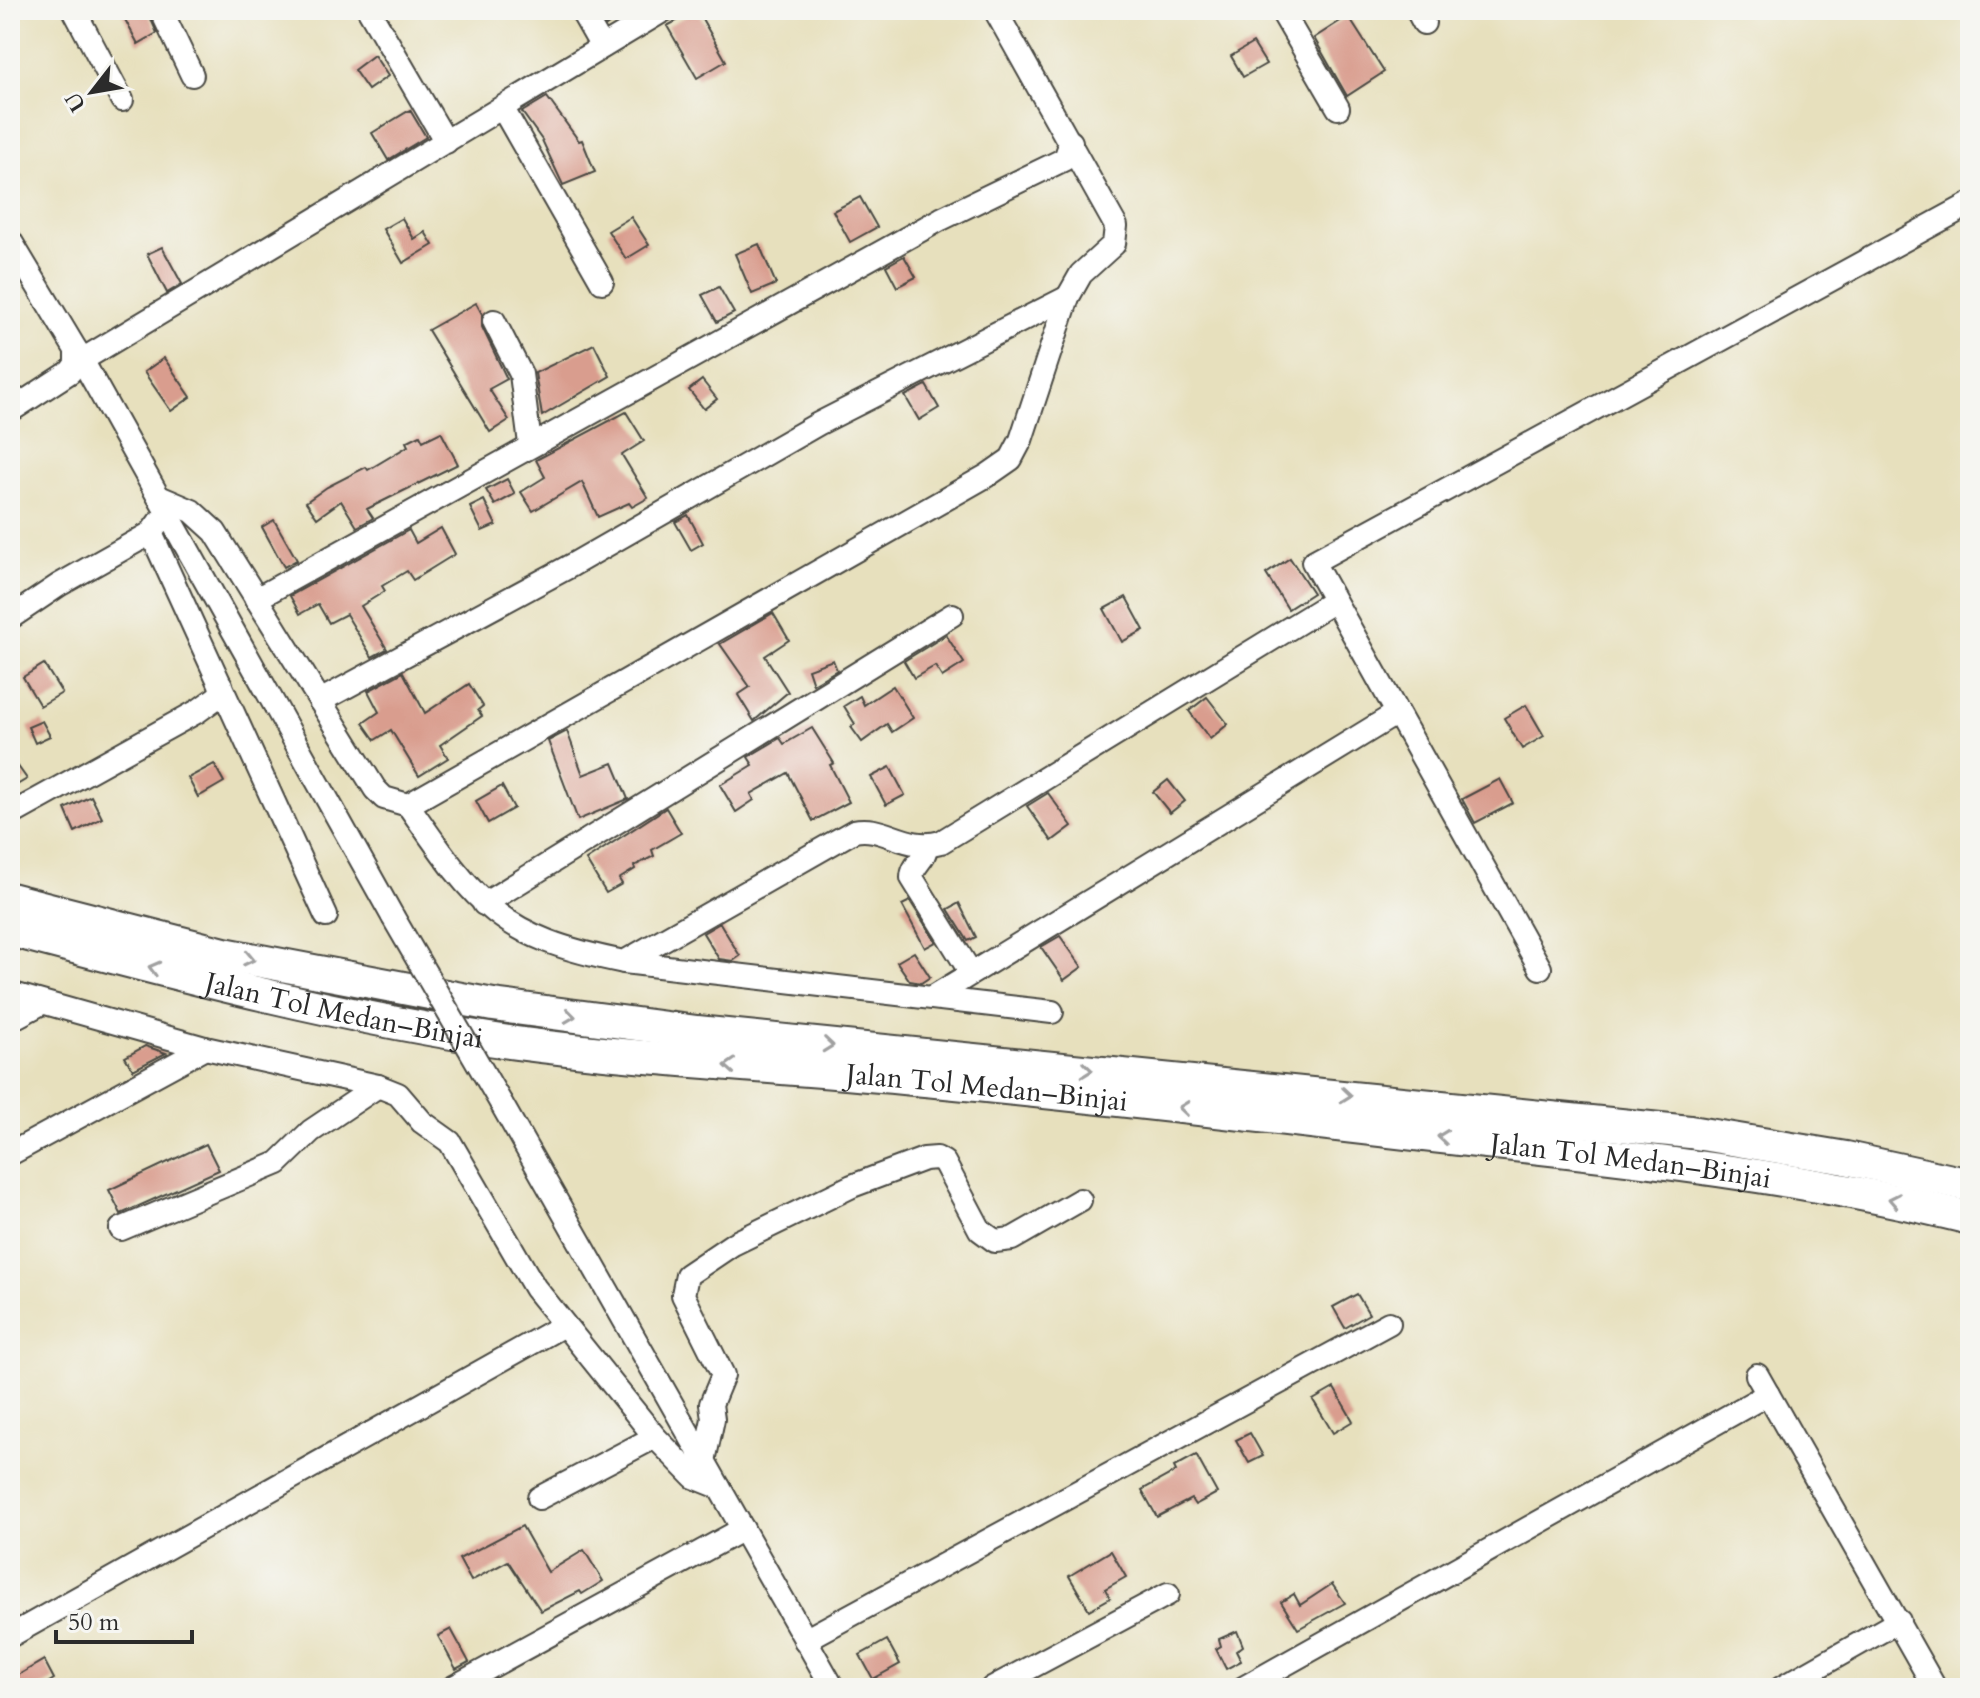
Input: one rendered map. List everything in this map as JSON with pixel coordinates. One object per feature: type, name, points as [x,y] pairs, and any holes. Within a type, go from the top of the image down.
[{"type":"highway","name":"Jalan Tol Medan–Binjai","points":[[10,899],[224,954],[493,1005],[697,1032],[1690,1132],[1846,1158],[1970,1185]]},
{"type":"highway","name":"Jalan Tol Medan–Binjai","points":[[10,930],[214,984],[511,1042],[692,1064],[900,1077],[1655,1160],[1840,1189],[1970,1218]]},
{"type":"street","points":[[74,10],[122,100]]},
{"type":"street","points":[[161,10],[192,75]]},
{"type":"street","points":[[369,10],[446,142]]},
{"type":"street","points":[[581,10],[602,47]]},
{"type":"street","points":[[10,411],[70,372],[79,355],[503,109],[664,10]]},
{"type":"street","points":[[408,805],[1011,459],[1021,440],[1068,297],[1081,274],[1114,244],[1116,226],[995,10]]},
{"type":"street","points":[[1281,10],[1338,108]]},
{"type":"street","points":[[503,109],[602,282]]},
{"type":"street","points":[[256,599],[530,444],[941,219],[1065,159],[1071,142]]},
{"type":"street","points":[[1540,968],[1313,562],[1970,204]]},
{"type":"street","points":[[10,240],[17,269],[79,355],[393,917],[833,1688]]},
{"type":"street","points":[[320,701],[572,565],[818,424],[1068,297]]},
{"type":"street","points":[[494,321],[521,374],[530,444]]},
{"type":"street","points":[[10,618],[59,585],[151,533],[163,504]]},
{"type":"street","points":[[163,504],[192,511],[215,532],[379,795],[408,805],[459,879],[484,904],[540,941],[566,951],[624,962],[1052,1012]]},
{"type":"street","points":[[151,533],[326,916]]},
{"type":"street","points":[[624,962],[854,831],[863,829],[926,846],[962,830],[1334,601]]},
{"type":"street","points":[[484,904],[952,615]]},
{"type":"street","points":[[10,815],[206,706],[220,695],[221,685]]},
{"type":"street","points":[[933,997],[1397,713]]},
{"type":"street","points":[[926,846],[925,857],[915,867],[912,878],[971,973]]},
{"type":"street","points":[[10,993],[205,1048],[378,1086],[398,1094],[422,1122],[450,1142],[518,1262],[562,1326],[655,1437],[694,1477],[719,1487]]},
{"type":"street","points":[[10,1020],[42,1003]]},
{"type":"street","points":[[10,1154],[205,1048]]},
{"type":"street","points":[[121,1229],[278,1163],[311,1131],[378,1086]]},
{"type":"street","points":[[704,1461],[713,1419],[711,1404],[723,1375],[683,1295],[683,1284],[687,1275],[715,1255],[774,1221],[924,1159],[937,1158],[944,1162],[980,1230],[995,1241],[1012,1239],[1080,1200]]},
{"type":"street","points":[[805,1640],[1389,1323]]},
{"type":"street","points":[[10,1636],[562,1326]]},
{"type":"street","points":[[1243,1688],[1763,1385],[1935,1688]]},
{"type":"street","points":[[539,1498],[655,1437]]},
{"type":"street","points":[[452,1688],[743,1529]]},
{"type":"street","points":[[992,1688],[1168,1594]]},
{"type":"street","points":[[1781,1688],[1899,1621]]},
{"type":"building","points":[[120,10],[147,10],[157,33],[138,44]]},
{"type":"building","points":[[597,10],[628,10],[606,26]]},
{"type":"building","points":[[697,10],[726,61],[697,78],[667,26]]},
{"type":"building","points":[[1348,16],[1384,72],[1347,96],[1314,38]]},
{"type":"building","points":[[1253,43],[1266,64],[1243,77],[1231,56]]},
{"type":"building","points":[[374,55],[388,76],[368,90],[354,70]]},
{"type":"building","points":[[547,97],[579,141],[582,140],[595,172],[563,185],[542,140],[522,112]]},
{"type":"building","points":[[410,110],[426,137],[388,160],[372,133]]},
{"type":"building","points":[[860,197],[877,227],[850,242],[833,211]]},
{"type":"building","points":[[631,217],[649,245],[626,259],[608,231]]},
{"type":"building","points":[[402,218],[414,239],[425,232],[433,245],[403,263],[383,229]]},
{"type":"building","points":[[759,244],[776,284],[752,294],[735,254]]},
{"type":"building","points":[[162,247],[182,284],[167,293],[147,254]]},
{"type":"building","points":[[904,256],[916,277],[897,287],[886,266]]},
{"type":"building","points":[[719,287],[734,313],[717,322],[702,295]]},
{"type":"building","points":[[476,303],[482,314],[482,327],[507,379],[489,389],[509,420],[490,432],[428,330]]},
{"type":"building","points":[[594,344],[610,376],[542,416],[535,373]]},
{"type":"building","points":[[164,358],[191,397],[171,411],[144,372]]},
{"type":"building","points":[[702,380],[717,399],[704,409],[689,390]]},
{"type":"building","points":[[926,385],[939,408],[919,420],[905,396]]},
{"type":"building","points":[[626,412],[644,441],[622,455],[648,498],[632,507],[629,503],[598,517],[582,482],[533,511],[521,492],[545,477],[536,460]]},
{"type":"building","points":[[441,432],[458,464],[367,509],[373,518],[357,527],[341,501],[317,518],[306,502],[327,487],[366,467],[368,470],[408,446],[406,442],[420,435],[423,441]]},
{"type":"building","points":[[507,479],[515,494],[495,505],[486,490]]},
{"type":"building","points":[[484,500],[496,525],[482,531],[470,507]]},
{"type":"building","points":[[688,515],[703,543],[691,550],[675,522]]},
{"type":"building","points":[[274,520],[297,560],[284,567],[262,527]]},
{"type":"building","points":[[441,528],[455,554],[413,580],[407,571],[382,586],[385,591],[361,606],[387,649],[372,657],[346,614],[329,623],[318,604],[300,614],[290,596],[409,530],[416,543]]},
{"type":"building","points":[[1290,558],[1313,593],[1288,609],[1266,574]]},
{"type":"building","points":[[1126,597],[1144,630],[1122,642],[1104,609]]},
{"type":"building","points":[[773,613],[789,640],[765,656],[788,692],[754,721],[738,695],[750,687],[720,644]]},
{"type":"building","points":[[946,635],[964,663],[942,677],[935,666],[914,678],[904,661]]},
{"type":"building","points":[[833,660],[837,670],[813,684],[808,669]]},
{"type":"building","points":[[44,664],[62,693],[40,706],[23,677]]},
{"type":"building","points":[[403,672],[425,713],[469,684],[483,706],[478,710],[482,716],[440,745],[448,758],[419,776],[391,730],[375,740],[363,723],[379,712],[368,691]]},
{"type":"building","points":[[893,686],[913,718],[892,732],[887,724],[862,742],[851,727],[855,724],[844,706],[860,696],[864,705]]},
{"type":"building","points":[[1207,697],[1228,724],[1210,739],[1189,711]]},
{"type":"building","points":[[1526,705],[1544,736],[1522,749],[1504,718]]},
{"type":"building","points":[[42,721],[50,736],[35,743],[28,727]]},
{"type":"building","points":[[812,728],[834,763],[830,765],[849,802],[813,821],[788,773],[751,794],[754,800],[736,812],[720,785],[753,765],[748,757],[780,738],[784,744]]},
{"type":"building","points":[[567,731],[583,775],[613,763],[628,799],[578,820],[548,741]]},
{"type":"building","points":[[10,755],[27,779],[10,789]]},
{"type":"building","points":[[214,764],[224,782],[198,797],[188,778]]},
{"type":"building","points":[[890,767],[905,795],[886,805],[871,777]]},
{"type":"building","points":[[1500,779],[1513,803],[1475,823],[1462,799]]},
{"type":"building","points":[[1168,780],[1185,801],[1170,813],[1153,792]]},
{"type":"building","points":[[502,786],[514,808],[488,823],[476,801]]},
{"type":"building","points":[[1048,793],[1072,826],[1052,841],[1027,806]]},
{"type":"building","points":[[91,796],[102,818],[75,832],[65,809]]},
{"type":"building","points":[[666,808],[681,833],[652,850],[654,856],[634,866],[635,869],[619,879],[622,884],[606,893],[586,860]]},
{"type":"building","points":[[910,901],[936,942],[925,948],[902,905]]},
{"type":"building","points":[[959,903],[976,937],[968,941],[948,909]]},
{"type":"building","points":[[720,923],[740,956],[733,961],[719,959],[703,933]]},
{"type":"building","points":[[1060,936],[1082,967],[1064,980],[1041,947]]},
{"type":"building","points":[[914,952],[930,977],[921,983],[910,981],[897,962]]},
{"type":"building","points":[[145,1046],[166,1053],[133,1070],[125,1057]]},
{"type":"building","points":[[206,1144],[219,1170],[121,1214],[109,1190]]},
{"type":"building","points":[[1357,1294],[1369,1314],[1345,1328],[1333,1307]]},
{"type":"building","points":[[1334,1388],[1353,1421],[1333,1433],[1313,1400]]},
{"type":"building","points":[[1250,1433],[1263,1456],[1249,1463],[1236,1440]]},
{"type":"building","points":[[1196,1455],[1217,1493],[1195,1505],[1191,1499],[1157,1517],[1142,1490],[1176,1471],[1174,1467]]},
{"type":"building","points":[[522,1526],[548,1572],[584,1550],[603,1581],[582,1594],[580,1591],[541,1611],[508,1561],[471,1581],[459,1559]]},
{"type":"building","points":[[1111,1551],[1126,1577],[1105,1589],[1110,1598],[1089,1610],[1069,1576]]},
{"type":"building","points":[[1332,1584],[1345,1603],[1298,1629],[1281,1602],[1294,1594],[1300,1605]]},
{"type":"building","points":[[451,1629],[469,1662],[456,1669],[438,1636]]},
{"type":"building","points":[[1237,1631],[1243,1646],[1236,1651],[1241,1661],[1226,1669],[1216,1649],[1221,1646],[1219,1639]]},
{"type":"building","points":[[887,1640],[900,1664],[873,1679],[860,1655]]},
{"type":"building","points":[[44,1660],[54,1679],[39,1688],[10,1688],[10,1680]]}]
